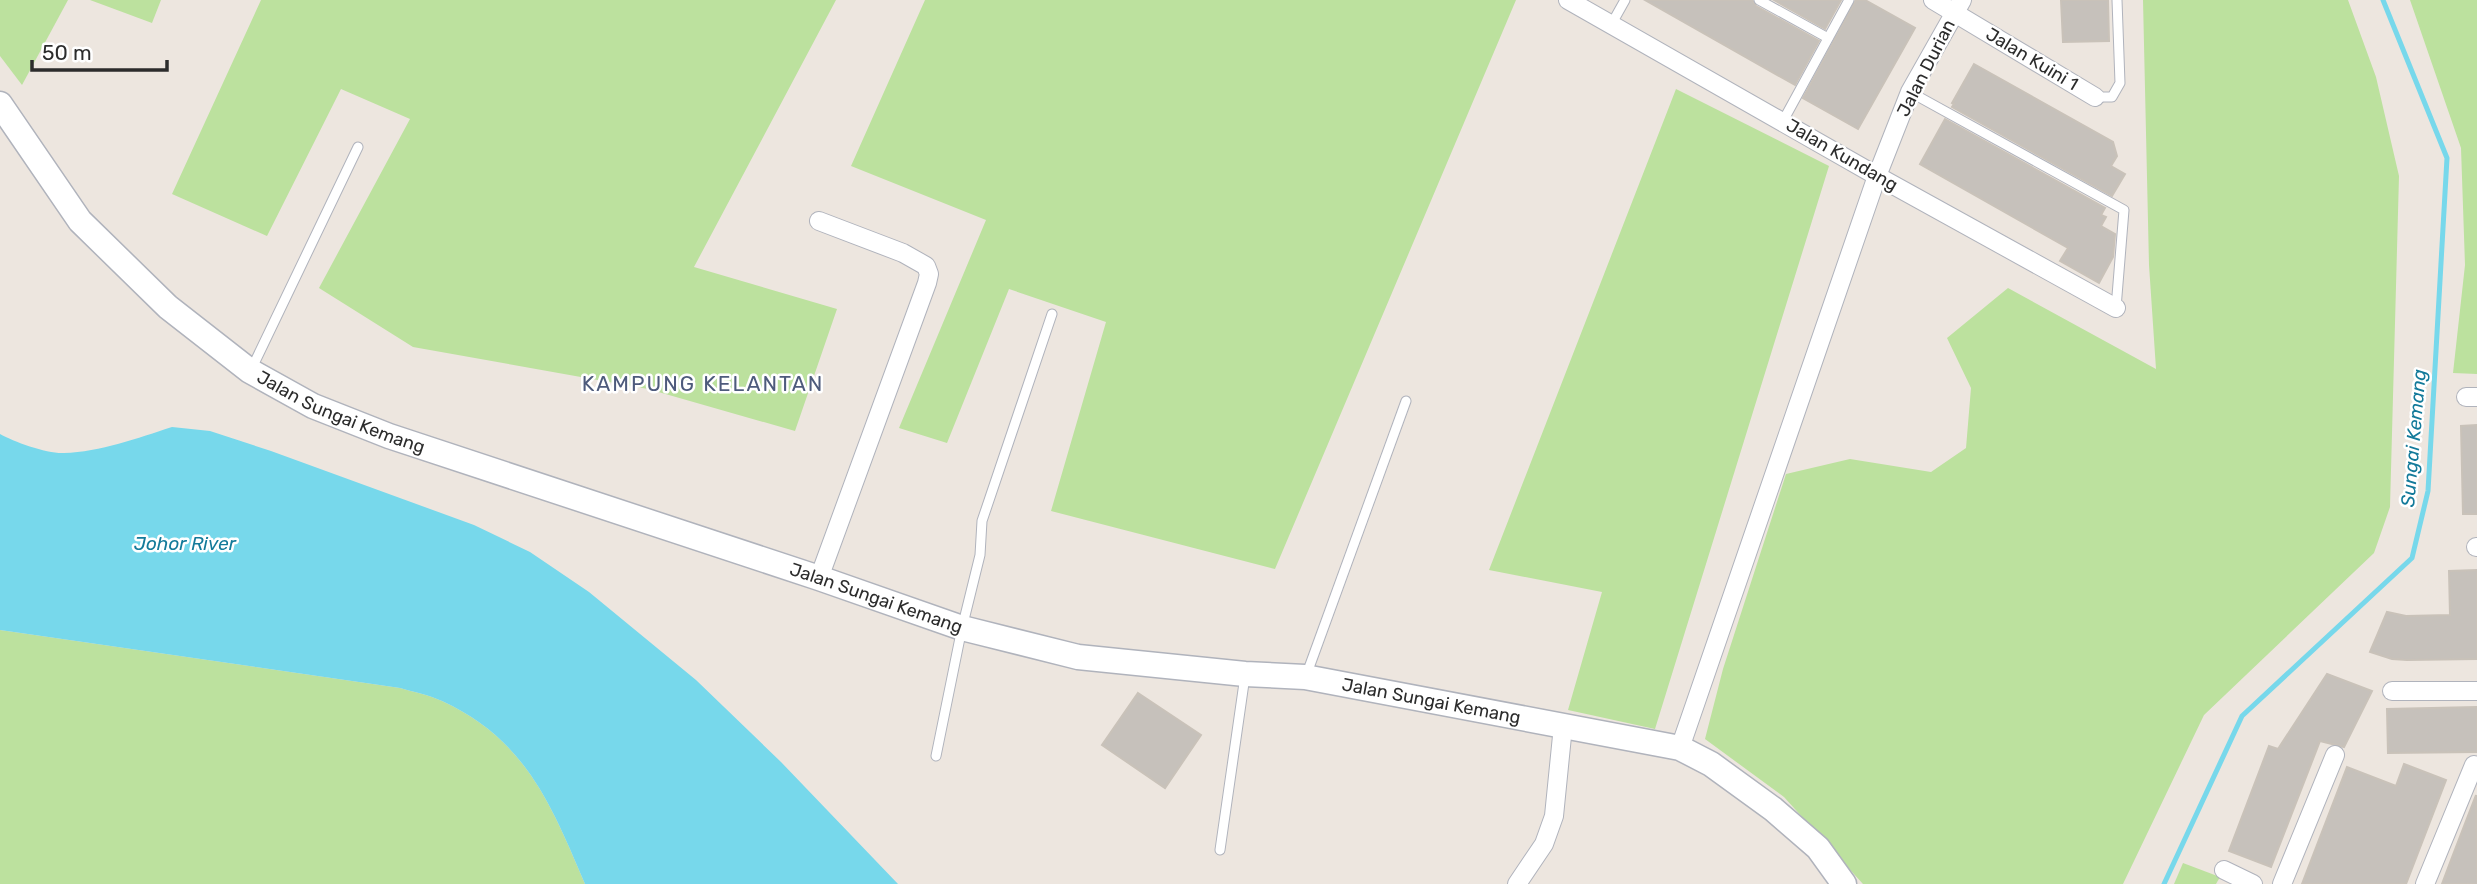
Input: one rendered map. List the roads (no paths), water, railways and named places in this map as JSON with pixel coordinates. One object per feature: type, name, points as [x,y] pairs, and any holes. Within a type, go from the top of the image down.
[{"type":"street","name":"Jalan Kundang","points":[[1568,0],[2116,308]]},
{"type":"street","name":"Jalan Kuini 1","points":[[1933,0],[1958,6],[2095,97]]},
{"type":"street","name":"Jalan Durian","points":[[1680,748],[1877,176],[1910,92],[1958,6]]},
{"type":"street","name":"Jalan Sungai Kemang","points":[[0,104],[80,221],[168,307],[250,371],[313,406],[389,436],[820,578],[962,628],[1078,657],[1245,674],[1305,677],[1680,748],[1711,764],[1773,809],[1818,848],[1844,884]]},
{"type":"street","points":[[819,221],[902,253],[926,266],[929,274],[820,578]]},
{"type":"street","points":[[2392,691],[2477,691]]},
{"type":"street","points":[[1517,884],[1545,844],[1554,816],[1563,726]]},
{"type":"street","points":[[2282,884],[2335,755]]},
{"type":"street","points":[[2425,884],[2474,765]]},
{"type":"street","points":[[2224,870],[2253,884]]},
{"type":"lane","points":[[1611,25],[1625,0]]},
{"type":"lane","points":[[1759,0],[1828,38]]},
{"type":"lane","points":[[1783,121],[1849,0]]},
{"type":"lane","points":[[2095,97],[2112,97],[2119,83],[2117,0]]},
{"type":"lane","points":[[1910,92],[2124,210],[2116,308]]},
{"type":"lane","points":[[250,371],[358,147]]},
{"type":"lane","points":[[936,756],[980,555],[982,521],[1052,314]]},
{"type":"lane","points":[[1305,677],[1406,401]]},
{"type":"lane","points":[[1220,850],[1245,674]]},
{"type":"water","name":"Johor River","points":[[172,427],[210,431],[271,451],[474,525],[530,552],[589,592],[696,680],[781,762],[898,884],[585,884],[547,801],[515,755],[495,734],[471,716],[442,701],[400,688],[0,630],[0,434],[31,447],[64,453],[105,447]]},
{"type":"waterway","name":"Sungai Kemang","points":[[2164,884],[2242,716],[2412,558],[2428,491],[2447,158],[2383,0]]},
{"type":"district","name":"KAMPUNG KELANTAN","points":[[703,384]]}]
